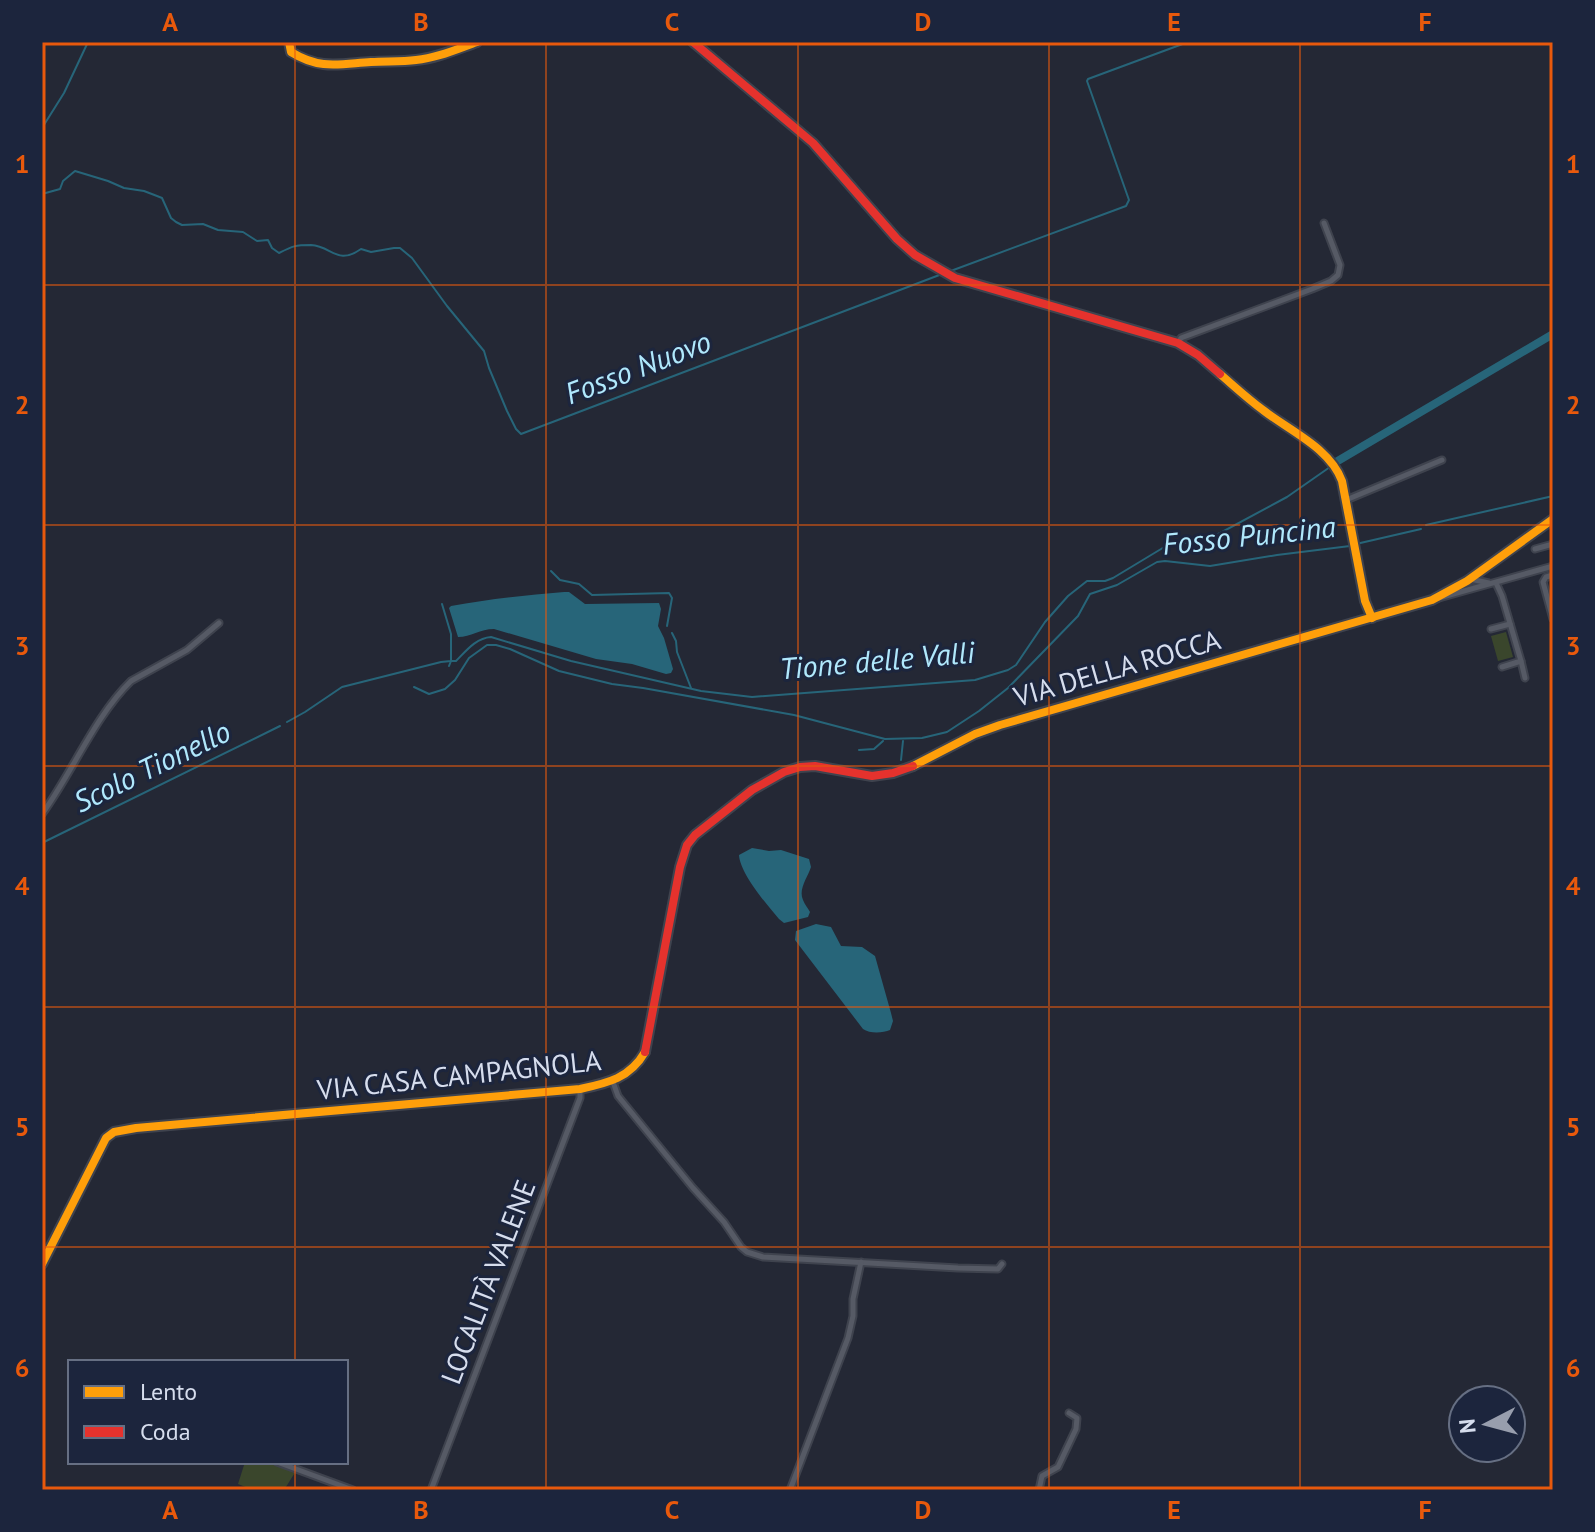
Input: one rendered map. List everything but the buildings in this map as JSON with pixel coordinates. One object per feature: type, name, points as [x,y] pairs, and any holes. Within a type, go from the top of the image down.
[{"type":"street","points":[[289,42],[291,52],[297,56],[334,67],[424,59],[477,42]]},
{"type":"street","points":[[693,42],[813,143],[897,239],[936,269],[955,278],[1178,343],[1198,355],[1263,410],[1310,442],[1338,470],[1365,601],[1372,618]]},
{"type":"street","points":[[1178,343],[1181,338],[1331,281],[1338,275],[1340,265],[1324,223]]},
{"type":"street","points":[[1345,500],[1442,460]]},
{"type":"street","name":"VIA DELLA ROCCA","points":[[695,835],[766,780],[787,769],[819,766],[861,776],[895,772],[920,763],[988,728],[1438,598],[1469,580],[1553,519]]},
{"type":"street","points":[[1535,549],[1553,544]]},
{"type":"street","points":[[1438,598],[1553,566]]},
{"type":"street","points":[[1484,568],[1484,579],[1498,582]]},
{"type":"street","points":[[1553,575],[1543,582],[1553,619]]},
{"type":"street","points":[[1479,587],[1469,586],[1469,580],[1498,582]]},
{"type":"street","points":[[1498,582],[1525,678]]},
{"type":"street","points":[[42,814],[124,688],[187,650],[219,623]]},
{"type":"street","points":[[1491,629],[1510,624]]},
{"type":"street","points":[[1502,667],[1521,661]]},
{"type":"street","name":"VIA CASA CAMPAGNOLA","points":[[42,1264],[106,1138],[114,1132],[580,1089],[613,1082],[631,1072],[645,1053],[680,867],[687,845],[695,835]]},
{"type":"street","points":[[613,1082],[618,1096],[747,1252],[763,1257],[986,1269],[998,1269],[1002,1264]]},
{"type":"street","name":"LOCALITÀ VALENE","points":[[431,1490],[580,1098],[580,1089]]},
{"type":"street","points":[[790,1490],[848,1338],[861,1262]]},
{"type":"street","points":[[1039,1490],[1042,1476],[1058,1467],[1076,1429],[1077,1418],[1069,1413]]},
{"type":"street","points":[[282,1464],[353,1490]]},
{"type":"green space","points":[[1506,632],[1513,657],[1498,661],[1491,636]]},
{"type":"green space","points":[[244,1464],[277,1464],[296,1471],[284,1490],[253,1490],[238,1484]]},
{"type":"water","points":[[569,592],[585,604],[659,603],[658,626],[673,669],[671,673],[596,659],[494,629],[458,637],[449,608],[493,599]]},
{"type":"water","points":[[752,848],[781,850],[809,859],[811,867],[802,892],[810,912],[808,917],[784,923],[767,905],[740,862],[739,855]]},
{"type":"water","points":[[816,924],[831,927],[841,946],[862,947],[875,956],[893,1021],[890,1030],[869,1032],[863,1029],[795,940],[796,931]]},
{"type":"waterway","points":[[42,128],[64,93],[88,42]]},
{"type":"waterway","name":"Fosso Nuovo","points":[[948,272],[1126,206],[1129,200],[1087,81],[1188,42]]},
{"type":"waterway","name":"Fosso Nuovo","points":[[42,194],[60,189],[63,181],[75,171],[162,198],[171,218],[182,225],[203,224],[218,230],[243,232],[257,241],[268,240],[279,253],[294,246],[306,245],[346,256],[361,249],[371,252],[400,248],[412,258],[484,351],[507,411],[521,434],[942,274]]},
{"type":"waterway","name":"Tione delle Valli","points":[[1336,462],[1553,334]]},
{"type":"waterway","name":"Tione delle Valli","points":[[449,666],[451,661],[456,661],[476,642],[491,637],[571,661],[701,691],[752,697],[975,680],[1016,665],[1045,622],[1068,596],[1087,581],[1113,578],[1166,546],[1209,539],[1287,497],[1330,467]]},
{"type":"waterway","name":"Fosso Puncina","points":[[1426,525],[1553,496]]},
{"type":"waterway","name":"Fosso Puncina","points":[[1356,544],[1421,529]]},
{"type":"waterway","name":"Fosso Puncina","points":[[414,687],[429,694],[445,689],[469,658],[487,645],[496,645],[559,671],[612,684],[794,715],[885,739],[922,738],[947,732],[1008,688],[1078,616],[1090,594],[1117,585],[1157,562],[1210,566],[1350,546]]},
{"type":"waterway","name":"Tione delle Valli","points":[[551,571],[560,580],[579,584],[592,595],[669,593],[672,598],[667,626]]},
{"type":"waterway","name":"Scolo Tionello","points":[[287,722],[342,687],[451,661],[451,634],[442,604]]},
{"type":"waterway","name":"Tione delle Valli","points":[[672,633],[691,688]]},
{"type":"waterway","name":"Scolo Tionello","points":[[42,843],[280,726]]},
{"type":"waterway","name":"Fosso Puncina","points":[[859,750],[874,749],[883,741]]},
{"type":"waterway","name":"Fosso Puncina","points":[[901,760],[903,741]]},
{"type":"traffic: slow","points":[[289,42],[291,52],[321,64],[424,59],[477,42]]},
{"type":"traffic: slow","points":[[1220,374],[1257,406],[1319,450],[1336,469],[1342,481],[1365,601],[1372,618]]},
{"type":"traffic: slow","points":[[913,766],[975,734],[1000,725],[1432,600],[1467,581],[1553,519]]},
{"type":"traffic: slow","points":[[42,1264],[106,1138],[114,1132],[580,1089],[609,1082],[625,1074],[645,1052]]},
{"type":"traffic: jam","points":[[693,42],[813,143],[897,239],[915,255],[955,278],[1178,343],[1220,374]]},
{"type":"traffic: jam","points":[[645,1052],[680,867],[687,845],[695,835],[752,790],[784,772],[815,766],[872,776],[913,766]]}]
